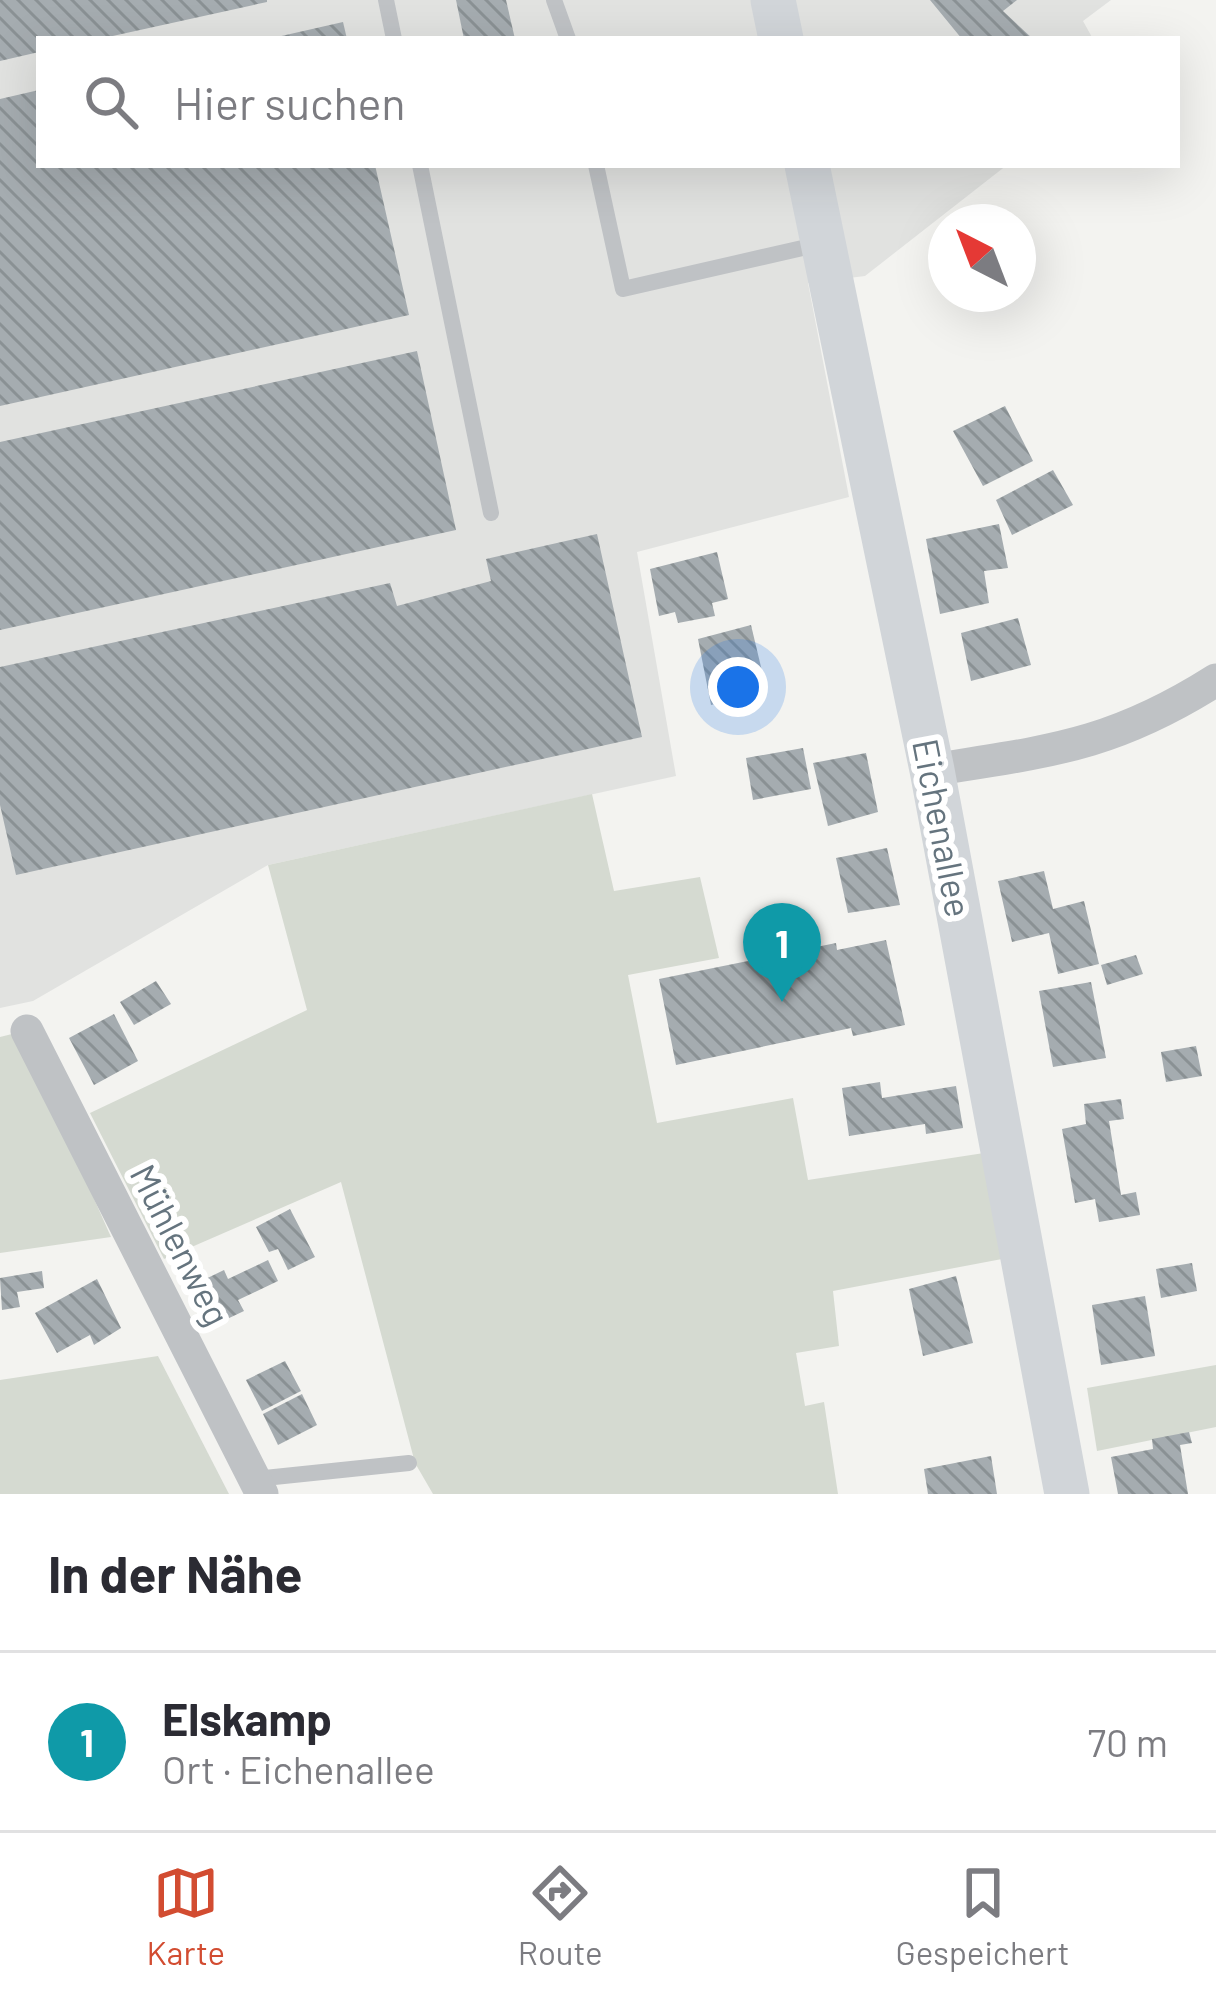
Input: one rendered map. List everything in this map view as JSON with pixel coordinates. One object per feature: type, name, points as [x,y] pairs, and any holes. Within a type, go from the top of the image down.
[{"type":"street","points":[[773,0],[780,36]]},
{"type":"street","name":"Eichenallee","points":[[808,168],[932,770],[1067,1494]]},
{"type":"street","points":[[932,770],[1102,740],[1137,727],[1216,680]]},
{"type":"street","name":"Mühlenweg","points":[[14,1034],[259,1486]]},
{"type":"lane","points":[[386,0],[393,36]]},
{"type":"lane","points":[[554,0],[567,36]]},
{"type":"lane","points":[[420,168],[491,513]]},
{"type":"lane","points":[[597,168],[623,289],[823,243]]},
{"type":"lane","points":[[259,1486],[410,1463]]},
{"type":"shaded area","points":[[0,0],[1111,0],[1083,21],[1091,36],[36,36],[36,168],[1003,168],[957,204],[928,204],[928,227],[865,276],[808,283],[849,497],[637,552],[676,776],[268,865],[33,1001],[0,1008]]},
{"type":"shaded area","points":[[592,794],[614,891],[700,877],[719,958],[628,975],[657,1123],[793,1098],[808,1180],[984,1153],[1002,1259],[833,1291],[839,1346],[796,1353],[805,1406],[824,1402],[838,1494],[433,1494],[415,1463],[341,1182],[164,1259],[90,1113],[307,1010],[268,865]]},
{"type":"shaded area","points":[[20,1032],[111,1237],[0,1253],[0,1037]]},
{"type":"shaded area","points":[[158,1356],[229,1494],[0,1494],[0,1380]]},
{"type":"shaded area","points":[[1216,1365],[1216,1427],[1097,1451],[1087,1388]]},
{"type":"building","points":[[0,0],[267,0],[113,36],[36,36],[36,53],[0,61]]},
{"type":"building","points":[[456,0],[506,0],[514,36],[463,36]]},
{"type":"building","points":[[930,0],[1017,0],[1003,11],[1030,36],[960,36]]},
{"type":"building","points":[[343,22],[346,36],[281,36]]},
{"type":"building","points":[[36,91],[36,168],[376,168],[409,315],[0,406],[0,99]]},
{"type":"building","points":[[417,351],[456,530],[0,630],[0,442]]},
{"type":"building","points":[[1005,406],[1033,461],[983,486],[953,431]]},
{"type":"building","points":[[1053,470],[1073,505],[1012,535],[996,500]]},
{"type":"building","points":[[999,524],[1008,568],[984,571],[989,603],[940,614],[926,539]]},
{"type":"building","points":[[597,534],[642,737],[16,875],[0,805],[0,667],[390,583],[397,606],[491,581],[486,559]]},
{"type":"building","points":[[717,552],[728,599],[712,603],[715,616],[678,623],[675,612],[659,616],[650,569]]},
{"type":"building","points":[[1018,618],[1031,665],[971,681],[961,633]]},
{"type":"building","points":[[751,625],[767,692],[711,705],[698,639]]},
{"type":"building","points":[[803,748],[811,789],[753,800],[746,758]]},
{"type":"building","points":[[866,753],[878,812],[828,826],[813,763]]},
{"type":"building","points":[[887,848],[900,905],[848,913],[836,858]]},
{"type":"building","points":[[1044,871],[1053,909],[1084,901],[1099,964],[1058,974],[1049,933],[1012,942],[998,881]]},
{"type":"building","points":[[886,940],[905,1025],[853,1036],[851,1028],[676,1065],[659,979],[836,943],[837,950]]},
{"type":"building","points":[[1136,955],[1143,974],[1107,985],[1101,965]]},
{"type":"building","points":[[156,981],[171,1004],[134,1025],[120,1002]]},
{"type":"building","points":[[1091,982],[1106,1058],[1053,1067],[1039,991]]},
{"type":"building","points":[[114,1014],[138,1061],[94,1085],[69,1038]]},
{"type":"building","points":[[1196,1046],[1202,1076],[1166,1082],[1161,1052]]},
{"type":"building","points":[[880,1082],[882,1098],[956,1086],[963,1128],[926,1134],[925,1124],[849,1136],[842,1088]]},
{"type":"building","points":[[1121,1099],[1124,1119],[1109,1121],[1121,1195],[1136,1192],[1140,1215],[1099,1222],[1095,1199],[1075,1203],[1062,1129],[1086,1124],[1084,1104]]},
{"type":"building","points":[[290,1209],[315,1257],[288,1270],[278,1249],[269,1252],[256,1227]]},
{"type":"building","points":[[268,1260],[278,1281],[238,1300],[244,1311],[208,1328],[189,1287],[224,1270],[228,1279]]},
{"type":"building","points":[[1192,1263],[1197,1291],[1161,1298],[1156,1269]]},
{"type":"building","points":[[42,1271],[44,1288],[17,1292],[20,1307],[2,1310],[0,1278]]},
{"type":"building","points":[[956,1276],[973,1343],[923,1356],[909,1289]]},
{"type":"building","points":[[97,1279],[121,1328],[94,1345],[90,1335],[57,1353],[35,1313]]},
{"type":"building","points":[[1145,1296],[1155,1356],[1101,1365],[1092,1305]]},
{"type":"building","points":[[285,1361],[301,1391],[262,1411],[246,1380]]},
{"type":"building","points":[[302,1394],[317,1425],[278,1445],[263,1414]]},
{"type":"building","points":[[1189,1432],[1192,1443],[1180,1445],[1188,1494],[1118,1494],[1111,1457],[1153,1449],[1152,1439]]},
{"type":"building","points":[[991,1456],[997,1494],[928,1494],[924,1469]]},
{"type":"place","name":"Elskamp","points":[[782,1002]]}]
